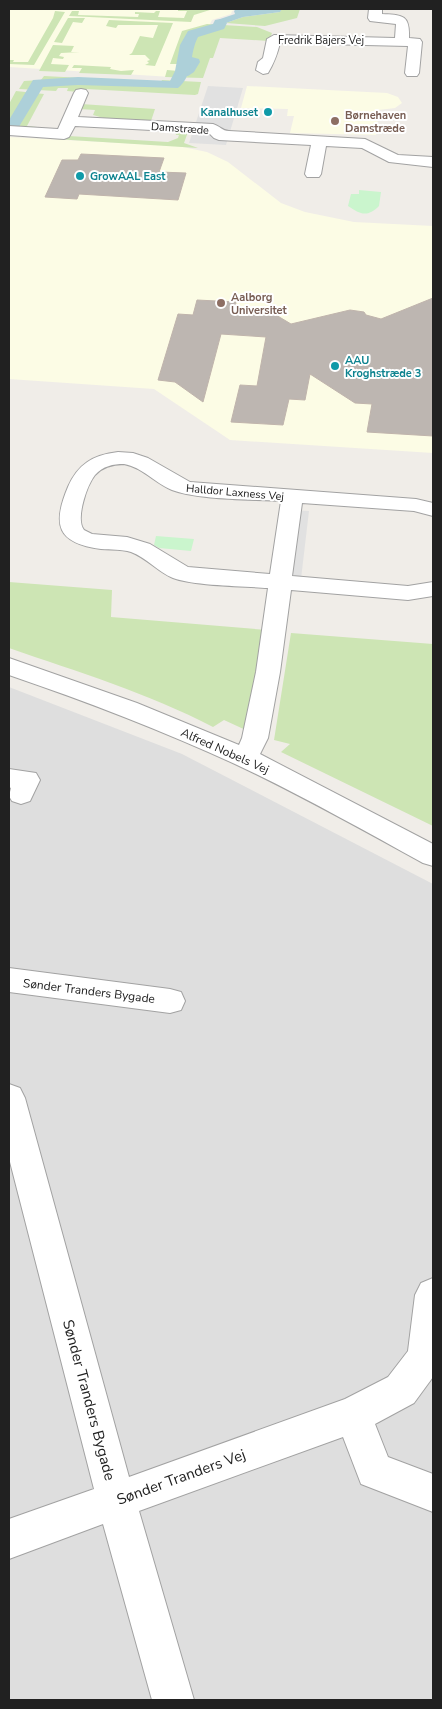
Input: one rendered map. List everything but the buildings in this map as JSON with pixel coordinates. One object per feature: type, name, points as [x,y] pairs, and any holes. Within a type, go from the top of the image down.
[{"type":"street","points":[[376,9],[375,18],[397,19],[403,23],[414,42],[412,73]]},
{"type":"street","name":"Fredrik Bajers Vej","points":[[263,70],[265,62],[269,60],[274,39],[414,42]]},
{"type":"street","points":[[9,131],[64,134],[75,115],[81,93]]},
{"type":"street","name":"Damstræde","points":[[75,115],[213,129],[220,135],[229,136],[365,144],[395,159],[433,162]]},
{"type":"street","points":[[313,174],[319,141]]},
{"type":"street","name":"Halldor Laxness Vej","points":[[433,510],[416,505],[181,487],[170,482],[138,460],[119,457],[89,468],[79,485],[69,517],[69,527],[75,536],[82,539],[143,548],[169,568],[184,574],[281,584],[408,593],[433,589]]},
{"type":"street","name":"Halldor Laxness Vej","points":[[245,758],[255,738],[268,672],[292,496]]},
{"type":"street","name":"Alfred Nobels Vej","points":[[9,666],[88,692],[245,758],[329,799],[433,856]]},
{"type":"street","name":"Sønder Tranders Bygade","points":[[9,980],[170,1001]]},
{"type":"street","name":"Sønder Tranders Bygade","points":[[9,1098],[116,1500],[173,1700]]},
{"type":"street","name":"Sønder Tranders Vej","points":[[9,1539],[353,1415],[401,1390],[425,1358],[433,1295]]},
{"type":"street","points":[[353,1415],[374,1471],[433,1493]]},
{"type":"shaded area","points":[[9,9],[236,9],[231,14],[212,20],[176,64],[180,64],[178,71],[172,77],[9,67]]},
{"type":"shaded area","points":[[208,86],[243,88],[226,145],[189,143]]},
{"type":"shaded area","points":[[247,86],[387,93],[398,97],[402,103],[395,108],[379,110],[376,135],[290,133],[294,116],[287,116],[288,109],[241,108]]},
{"type":"shaded area","name":"Aalborg Universitet","points":[[9,137],[178,146],[207,152],[228,162],[281,203],[305,212],[354,222],[433,226],[433,453],[230,440],[154,389],[9,379]]},
{"type":"shaded area","points":[[291,510],[309,511],[301,579],[282,577]]},
{"type":"shaded area","points":[[9,687],[182,754],[433,884],[433,1700],[9,1700]]},
{"type":"green space","points":[[178,9],[213,9],[194,15],[191,22],[69,16],[72,11],[79,11],[78,15],[138,17],[139,14],[135,14],[135,12],[154,13],[160,11],[158,17],[184,18],[187,11],[178,11]]},
{"type":"green space","points":[[281,9],[300,9],[297,18],[265,26],[226,23],[243,17],[280,12]]},
{"type":"green space","points":[[55,11],[65,12],[34,65],[9,64],[10,60],[14,60],[13,62],[28,62],[53,18]]},
{"type":"green space","points":[[68,18],[85,18],[82,23],[73,22],[62,43],[54,42]]},
{"type":"green space","points":[[109,20],[173,23],[155,66],[145,65],[150,60],[145,55],[129,55],[132,53],[140,36],[153,38],[158,25],[118,25],[116,28],[106,26]]},
{"type":"green space","points":[[207,24],[257,27],[272,33],[269,41],[220,38],[203,78],[165,77],[167,70],[179,71],[179,77],[188,76],[181,64],[170,64],[182,31]]},
{"type":"green space","points":[[53,45],[74,46],[71,52],[80,52],[61,53],[59,56],[64,57],[63,59],[53,58],[51,64],[69,65],[65,72],[39,71]]},
{"type":"green space","points":[[74,65],[111,67],[110,69],[121,71],[134,70],[131,75],[79,73],[82,68],[72,68]]},
{"type":"green space","points":[[44,76],[161,82],[162,80],[201,82],[198,94],[195,95],[86,89],[79,92],[67,91],[68,88],[58,88],[56,91],[19,89],[24,81],[41,80]]},
{"type":"green space","points":[[16,91],[44,94],[27,126],[37,127],[36,130],[9,130],[9,104]]},
{"type":"green space","points":[[81,104],[155,109],[150,124],[117,122],[93,115],[95,110],[79,109]]},
{"type":"green space","points":[[189,129],[184,143],[198,148],[55,139],[52,135],[168,142],[178,138],[179,135],[176,135],[175,131]]},
{"type":"green space","points":[[359,190],[381,192],[379,206],[375,210],[364,213],[348,206],[351,194],[359,194]]},
{"type":"green space","points":[[156,536],[194,539],[191,551],[159,548],[154,545]]},
{"type":"green space","points":[[9,582],[112,590],[111,617],[267,630],[250,732],[224,720],[213,727],[138,693],[9,648]]},
{"type":"green space","points":[[291,633],[433,644],[433,826],[281,752],[290,744],[274,740]]},
{"type":"water","points":[[236,9],[282,9],[280,12],[243,17],[226,23],[217,23],[220,19],[235,14],[234,11]]},
{"type":"water","points":[[182,54],[188,54],[188,56],[199,59],[200,62],[194,72],[188,76],[177,76]]},
{"type":"waterway","points":[[12,127],[38,83],[78,81],[173,85],[181,75],[186,48],[193,34],[219,26],[220,23]]},
{"type":"place","name":"Kanalhuset","points":[[268,112]]},
{"type":"place","name":"Børnehaven Damstræde","points":[[335,121]]},
{"type":"place","name":"GrowAAL East","points":[[80,176]]},
{"type":"place","name":"Aalborg Universitet","points":[[221,303]]},
{"type":"place","name":"AAU Kroghstræde 3","points":[[335,366]]}]
